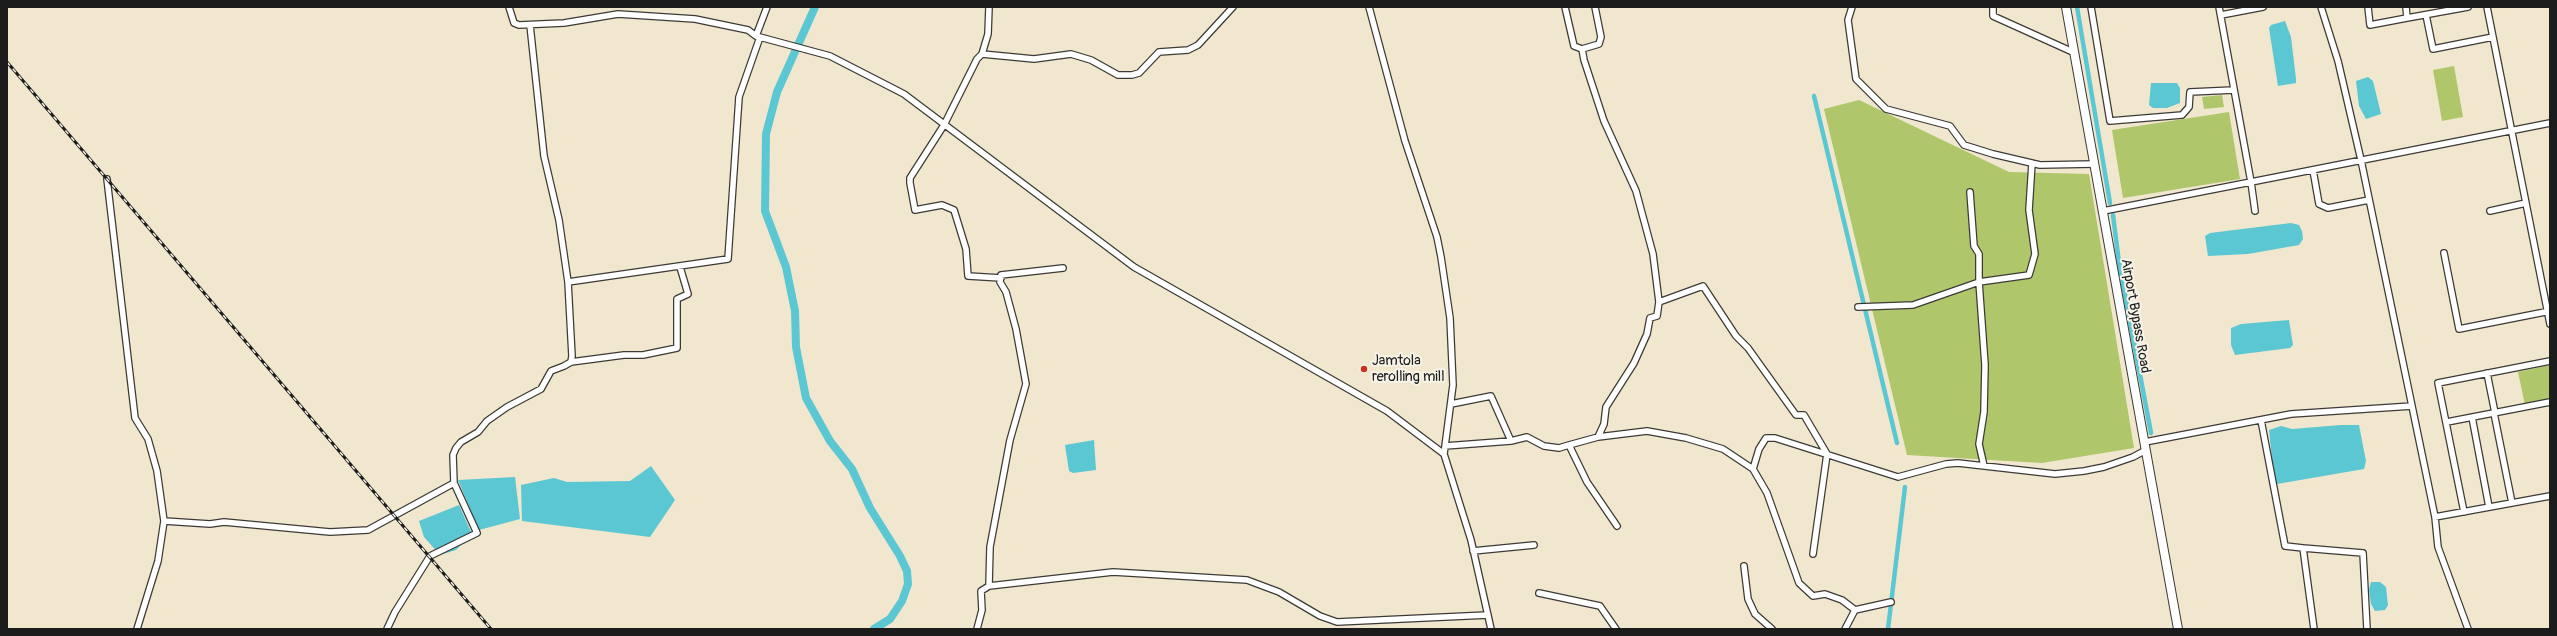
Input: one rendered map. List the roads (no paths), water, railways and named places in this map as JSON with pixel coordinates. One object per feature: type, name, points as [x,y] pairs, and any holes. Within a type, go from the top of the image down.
[{"type":"street","points":[[509,7],[514,23],[519,26],[564,23],[618,14],[695,18],[748,30],[758,36],[830,56],[904,94],[1134,267],[1386,411],[1444,454]]},
{"type":"street","points":[[568,282],[728,259],[739,97],[767,7]]},
{"type":"street","points":[[989,7],[988,34],[982,54],[972,68],[944,125],[910,178],[914,207],[917,210],[942,205],[954,210],[966,249],[968,276],[1001,278]]},
{"type":"street","points":[[982,54],[1034,59],[1071,54],[1090,60],[1118,75],[1132,75],[1139,72],[1159,52],[1188,50],[1198,45],[1232,7]]},
{"type":"street","points":[[1369,7],[1404,141],[1439,244],[1450,318],[1453,385],[1444,454],[1473,551],[1491,629]]},
{"type":"street","points":[[1565,7],[1574,46],[1582,49],[1599,44],[1601,37],[1595,7]]},
{"type":"street","points":[[1852,7],[1848,20],[1856,79],[1886,109],[1950,126],[1964,145],[2032,163],[2095,164]]},
{"type":"street","points":[[1993,7],[1993,16],[2075,53]]},
{"type":"street","name":"Airport Bypass Road","points":[[2066,7],[2178,629]]},
{"type":"street","points":[[2091,7],[2110,121],[2182,115],[2189,108],[2190,92],[2234,90]]},
{"type":"street","points":[[2220,7],[2256,210]]},
{"type":"street","points":[[2221,15],[2263,7]]},
{"type":"street","points":[[2321,7],[2338,61],[2370,200],[2435,517],[2438,547],[2468,629]]},
{"type":"street","points":[[2368,7],[2370,25],[2426,15],[2446,9],[2468,7]]},
{"type":"street","points":[[2406,7],[2407,18]]},
{"type":"street","points":[[2487,7],[2549,311],[2550,324]]},
{"type":"street","points":[[2426,15],[2433,49],[2494,37]]},
{"type":"street","points":[[530,25],[544,156],[559,220],[568,282],[571,362]]},
{"type":"street","points":[[1582,49],[1604,121],[1636,191],[1653,254],[1659,302],[1657,316],[1650,318],[1647,334],[1634,363],[1606,407],[1604,424],[1598,438]]},
{"type":"street","points":[[2103,211],[2550,123]]},
{"type":"street","points":[[1858,307],[1913,305],[1978,282],[2029,275],[2035,254],[2029,210],[2032,163]]},
{"type":"street","points":[[2313,170],[2319,204],[2328,208],[2370,200]]},
{"type":"street","points":[[107,179],[135,418],[148,439],[157,471],[164,521],[158,561],[137,629]]},
{"type":"street","points":[[1970,192],[1974,246],[1979,254],[1978,282],[1984,365],[1984,412],[1980,444],[1984,466]]},
{"type":"street","points":[[2490,211],[2526,203]]},
{"type":"street","points":[[2444,253],[2459,329],[2549,311]]},
{"type":"street","points":[[387,629],[395,612],[430,556],[477,533],[454,483],[453,455],[461,442],[478,432],[487,421],[507,407],[541,389],[551,371],[571,362],[624,355],[643,355],[677,348],[677,299],[688,294],[680,267]]},
{"type":"street","points":[[989,586],[990,547],[1010,440],[1026,384],[1016,329],[1006,292],[1000,282],[1001,275],[1063,268]]},
{"type":"street","points":[[1659,302],[1703,286],[1736,336],[1748,348],[1796,415],[1804,415],[1827,454],[1813,554]]},
{"type":"street","points":[[2464,512],[2438,383],[2550,361]]},
{"type":"street","points":[[2488,373],[2512,503]]},
{"type":"street","points":[[1451,404],[1491,396],[1512,441]]},
{"type":"street","points":[[2447,422],[2550,402]]},
{"type":"street","points":[[1753,469],[1759,450],[1766,438],[1775,438],[1898,477],[1946,464],[1975,464],[2055,474],[2104,467],[2133,458],[2146,446],[2291,414],[2412,406]]},
{"type":"street","points":[[2472,418],[2489,507]]},
{"type":"street","points":[[2261,420],[2285,546],[2363,553],[2367,629]]},
{"type":"street","points":[[1445,446],[1512,441],[1527,437],[1544,446],[1559,448],[1569,444],[1598,438],[1647,431],[1686,438],[1723,449],[1753,469],[1766,492],[1799,583],[1813,596],[1825,594],[1842,600],[1855,610]]},
{"type":"street","points":[[1569,444],[1587,482],[1617,526]]},
{"type":"street","points":[[164,521],[210,524],[224,522],[330,532],[368,530],[454,483]]},
{"type":"street","points":[[2435,517],[2550,496]]},
{"type":"street","points":[[1473,551],[1534,545]]},
{"type":"street","points":[[2302,548],[2314,629]]},
{"type":"street","points":[[1744,566],[1748,599],[1755,614],[1772,629]]},
{"type":"street","points":[[977,629],[982,610],[981,591],[989,586],[1113,572],[1247,580],[1279,592],[1320,616],[1338,622],[1488,615]]},
{"type":"street","points":[[1539,593],[1600,606],[1616,629]]},
{"type":"street","points":[[1845,629],[1855,610],[1891,602]]},
{"type":"water","points":[[2285,21],[2291,37],[2296,83],[2278,86],[2269,28],[2271,25]]},
{"type":"water","points":[[2368,77],[2373,81],[2381,114],[2366,119],[2359,106],[2356,81]]},
{"type":"water","points":[[2151,83],[2177,83],[2180,88],[2180,103],[2167,108],[2153,108],[2149,105]]},
{"type":"water","points":[[2291,223],[2299,225],[2302,231],[2303,239],[2299,245],[2248,254],[2208,256],[2205,236],[2210,233]]},
{"type":"water","points":[[2289,320],[2293,345],[2290,348],[2235,355],[2231,345],[2231,328],[2241,324]]},
{"type":"water","points":[[2359,425],[2366,461],[2364,469],[2277,484],[2274,479],[2269,430],[2281,426],[2292,429]]},
{"type":"water","points":[[1094,440],[1096,470],[1073,473],[1069,471],[1065,445]]},
{"type":"water","points":[[651,466],[675,500],[650,537],[522,521],[521,485],[554,478],[567,482],[630,481]]},
{"type":"water","points":[[515,477],[520,519],[479,530],[458,480]]},
{"type":"water","points":[[459,505],[472,534],[456,550],[440,555],[424,537],[419,521]]},
{"type":"water","points":[[2371,582],[2380,582],[2386,587],[2388,605],[2385,610],[2375,611],[2371,604],[2369,590]]},
{"type":"waterway","points":[[815,7],[777,92],[766,134],[765,211],[786,267],[795,311],[796,347],[806,398],[830,441],[852,469],[870,508],[900,556],[907,571],[908,584],[902,601],[890,619],[874,629]]},
{"type":"waterway","points":[[2077,7],[2110,203]]},
{"type":"waterway","points":[[1814,96],[1897,443]]},
{"type":"waterway","points":[[2113,215],[2119,263],[2151,433]]},
{"type":"waterway","points":[[1888,629],[1905,487]]},
{"type":"railway","points":[[7,62],[491,629]]},
{"type":"place","name":"Jamtola rerolling mill","points":[[1364,369]]}]
